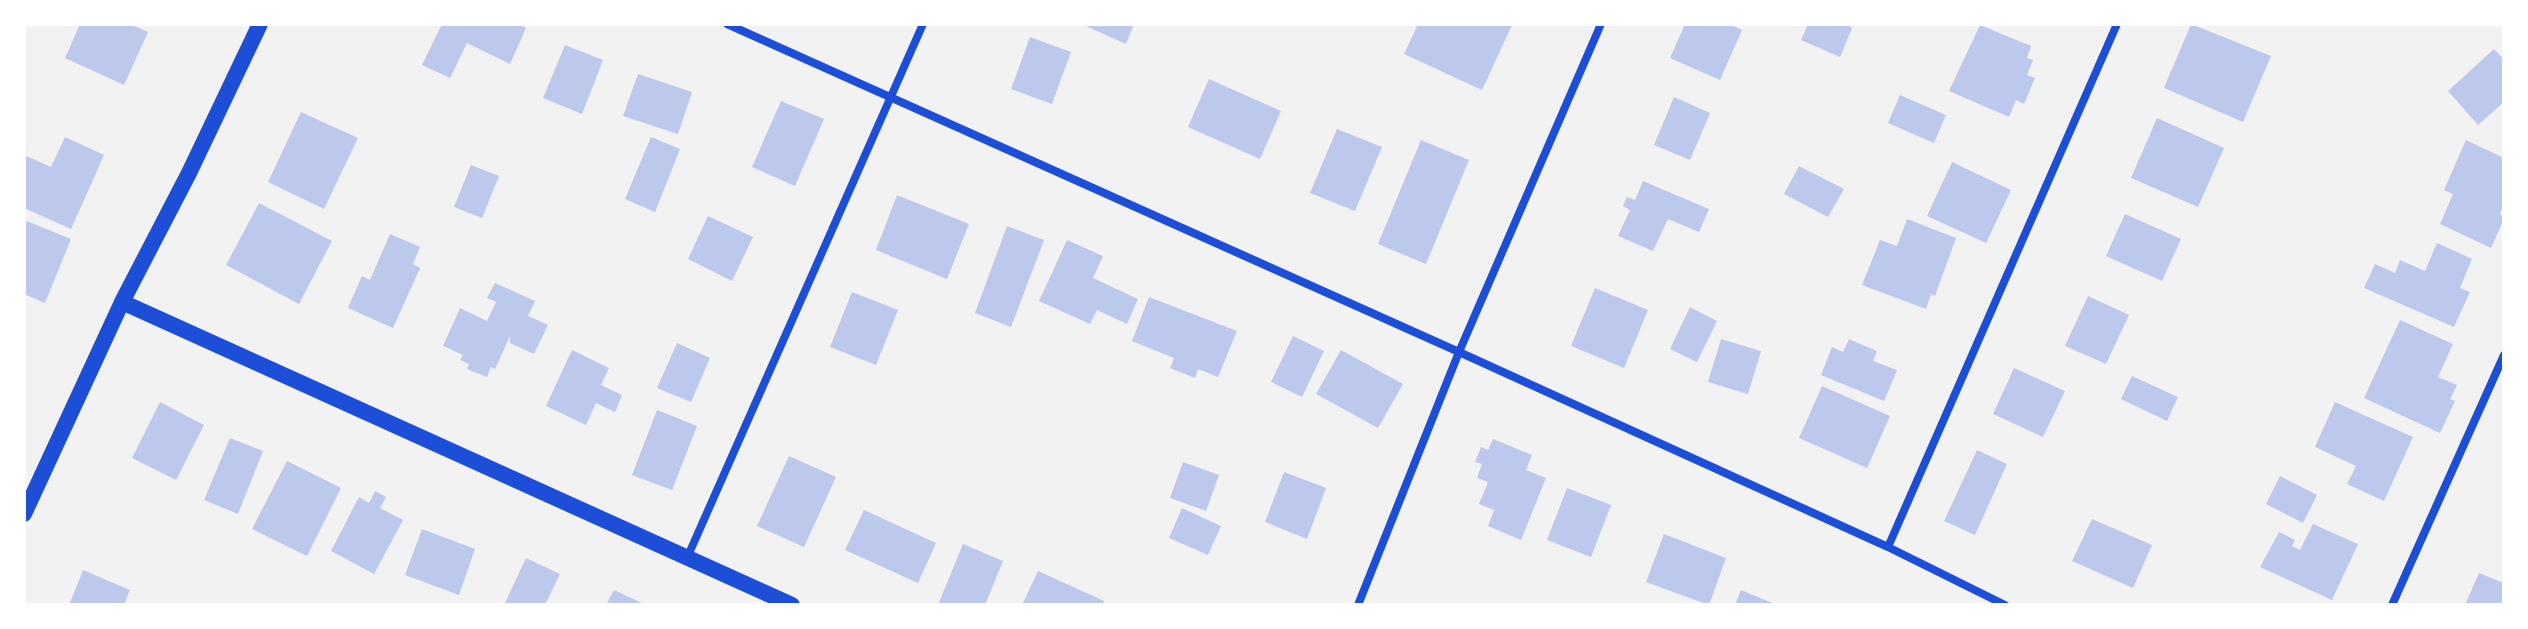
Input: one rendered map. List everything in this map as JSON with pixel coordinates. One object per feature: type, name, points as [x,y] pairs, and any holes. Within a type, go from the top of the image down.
[{"type":"main road","points":[[24,514],[122,302],[189,173],[260,24]]},
{"type":"main road","points":[[122,302],[792,605]]},
{"type":"street","points":[[727,24],[891,95],[1888,547],[2005,605]]},
{"type":"street","points":[[687,558],[923,24]]},
{"type":"street","points":[[1358,605],[1459,352],[1601,24]]},
{"type":"street","points":[[1888,547],[2117,24]]},
{"type":"street","points":[[2392,605],[2504,355]]},
{"type":"building","points":[[80,24],[130,24],[148,32],[124,85],[65,58]]},
{"type":"building","points":[[442,24],[519,24],[526,28],[510,64],[467,43],[450,78],[422,65]]},
{"type":"building","points":[[1081,24],[1134,24],[1126,44]]},
{"type":"building","points":[[1418,24],[1512,25],[1482,90],[1404,54]]},
{"type":"building","points":[[1685,24],[1729,24],[1742,30],[1720,80],[1670,58]]},
{"type":"building","points":[[1808,24],[1847,24],[1852,28],[1840,57],[1801,40]]},
{"type":"building","points":[[2191,24],[2271,56],[2243,122],[2164,88]]},
{"type":"building","points":[[1980,25],[2031,46],[2027,58],[2033,60],[2027,75],[2035,78],[2024,104],[2016,100],[2009,117],[1949,91]]},
{"type":"building","points":[[1030,37],[1071,52],[1052,104],[1011,89]]},
{"type":"building","points":[[565,45],[603,60],[582,114],[543,98]]},
{"type":"building","points":[[2494,49],[2504,60],[2504,102],[2478,125],[2448,91]]},
{"type":"building","points":[[638,74],[692,92],[678,134],[623,116]]},
{"type":"building","points":[[1209,79],[1281,111],[1260,159],[1188,127]]},
{"type":"building","points":[[1900,95],[1946,115],[1934,143],[1888,123]]},
{"type":"building","points":[[1674,97],[1710,113],[1690,160],[1654,145]]},
{"type":"building","points":[[781,101],[824,119],[795,186],[752,167]]},
{"type":"building","points":[[301,112],[358,138],[324,209],[268,182]]},
{"type":"building","points":[[2157,118],[2224,148],[2198,207],[2131,178]]},
{"type":"building","points":[[1337,129],[1382,147],[1355,211],[1310,193]]},
{"type":"building","points":[[65,137],[104,155],[71,229],[24,208],[24,155],[51,167]]},
{"type":"building","points":[[651,137],[680,149],[655,212],[625,199]]},
{"type":"building","points":[[1421,140],[1469,160],[1426,264],[1378,244]]},
{"type":"building","points":[[2466,140],[2504,158],[2504,205],[2500,213],[2504,219],[2491,248],[2440,224],[2453,194],[2444,190]]},
{"type":"building","points":[[1952,162],[2011,190],[1986,243],[1927,216]]},
{"type":"building","points":[[471,165],[499,176],[482,218],[454,207]]},
{"type":"building","points":[[1799,166],[1844,189],[1828,217],[1784,194]]},
{"type":"building","points":[[1643,181],[1709,209],[1699,232],[1668,219],[1653,251],[1618,236],[1630,210],[1623,206],[1627,197],[1635,200]]},
{"type":"building","points":[[897,195],[969,224],[947,279],[876,250]]},
{"type":"building","points":[[259,203],[332,241],[299,304],[226,265]]},
{"type":"building","points":[[2125,214],[2181,239],[2162,281],[2106,256]]},
{"type":"building","points":[[708,216],[753,237],[732,281],[688,259]]},
{"type":"building","points":[[1907,219],[1956,238],[1935,296],[1931,294],[1926,309],[1862,285],[1880,240],[1897,246]]},
{"type":"building","points":[[24,220],[71,239],[45,303],[24,294]]},
{"type":"building","points":[[1007,226],[1044,240],[1011,327],[975,313]]},
{"type":"building","points":[[390,234],[420,247],[413,264],[420,268],[393,328],[348,308],[362,276],[370,280]]},
{"type":"building","points":[[1067,240],[1103,256],[1093,278],[1138,299],[1127,324],[1097,310],[1090,324],[1039,301]]},
{"type":"building","points":[[2437,243],[2472,259],[2460,288],[2470,292],[2454,327],[2364,288],[2375,264],[2395,273],[2400,260],[2425,271]]},
{"type":"building","points":[[495,283],[535,301],[528,316],[548,325],[534,354],[510,343],[510,336],[495,369],[491,367],[487,377],[467,369],[469,364],[460,360],[463,355],[443,346],[460,308],[487,321],[496,302],[487,298]]},
{"type":"building","points":[[1595,288],[1648,310],[1624,368],[1571,346]]},
{"type":"building","points":[[852,292],[898,310],[876,365],[830,347]]},
{"type":"building","points":[[2088,296],[2129,315],[2106,364],[2065,346]]},
{"type":"building","points":[[1149,297],[1237,331],[1218,377],[1198,369],[1195,378],[1170,368],[1174,358],[1132,341]]},
{"type":"building","points":[[1690,307],[1717,321],[1697,362],[1670,349]]},
{"type":"building","points":[[2400,320],[2453,344],[2438,377],[2457,385],[2450,399],[2455,401],[2440,433],[2364,398]]},
{"type":"building","points":[[1293,336],[1324,351],[1302,397],[1271,382]]},
{"type":"building","points":[[1721,339],[1761,351],[1748,394],[1708,382]]},
{"type":"building","points":[[1849,339],[1877,351],[1873,361],[1897,370],[1884,401],[1821,375],[1832,347],[1843,352]]},
{"type":"building","points":[[677,343],[710,358],[691,402],[657,388]]},
{"type":"building","points":[[572,350],[609,368],[601,385],[622,395],[615,412],[596,403],[586,425],[546,406]]},
{"type":"building","points":[[1341,350],[1403,384],[1378,428],[1316,394]]},
{"type":"building","points":[[2014,368],[2065,391],[2043,437],[1993,414]]},
{"type":"building","points":[[2132,376],[2178,397],[2167,421],[2121,399]]},
{"type":"building","points":[[1822,386],[1890,416],[1867,468],[1799,438]]},
{"type":"building","points":[[160,402],[204,425],[176,480],[132,458]]},
{"type":"building","points":[[2335,402],[2413,437],[2384,501],[2347,484],[2356,466],[2315,447]]},
{"type":"building","points":[[657,410],[697,426],[672,490],[632,475]]},
{"type":"building","points":[[230,438],[263,451],[238,514],[204,500]]},
{"type":"building","points":[[1493,439],[1532,455],[1526,470],[1546,478],[1521,540],[1488,526],[1494,510],[1479,504],[1488,482],[1477,478],[1482,464],[1475,462],[1481,447],[1488,450]]},
{"type":"building","points":[[1977,450],[2007,464],[1975,535],[1944,521]]},
{"type":"building","points":[[789,456],[836,477],[804,547],[757,526]]},
{"type":"building","points":[[287,461],[341,488],[307,556],[252,529]]},
{"type":"building","points":[[1183,462],[1219,475],[1206,511],[1170,498]]},
{"type":"building","points":[[1284,472],[1326,488],[1307,539],[1265,522]]},
{"type":"building","points":[[2280,476],[2317,495],[2303,523],[2266,504]]},
{"type":"building","points":[[1567,488],[1611,505],[1591,557],[1547,540]]},
{"type":"building","points":[[375,491],[386,497],[380,508],[403,520],[374,574],[331,551],[359,497],[369,503]]},
{"type":"building","points":[[1182,508],[1221,526],[1208,555],[1169,538]]},
{"type":"building","points":[[864,510],[936,543],[918,583],[845,550]]},
{"type":"building","points":[[2092,519],[2152,545],[2133,588],[2072,561]]},
{"type":"building","points":[[2313,524],[2358,544],[2332,600],[2260,567],[2279,532],[2295,540],[2292,546],[2300,550]]},
{"type":"building","points":[[422,529],[475,549],[459,595],[405,575]]},
{"type":"building","points":[[1664,534],[1726,558],[1709,605],[1646,582]]},
{"type":"building","points":[[963,544],[1003,561],[985,605],[938,605]]},
{"type":"building","points":[[526,558],[560,574],[545,605],[504,605]]},
{"type":"building","points":[[83,570],[130,590],[124,605],[69,605]]},
{"type":"building","points":[[1038,571],[1104,601],[1102,605],[1022,605]]},
{"type":"building","points":[[2479,573],[2504,583],[2504,605],[2465,605]]},
{"type":"building","points":[[614,590],[646,605],[606,605]]},
{"type":"building","points":[[1741,590],[1777,605],[1735,605]]}]
